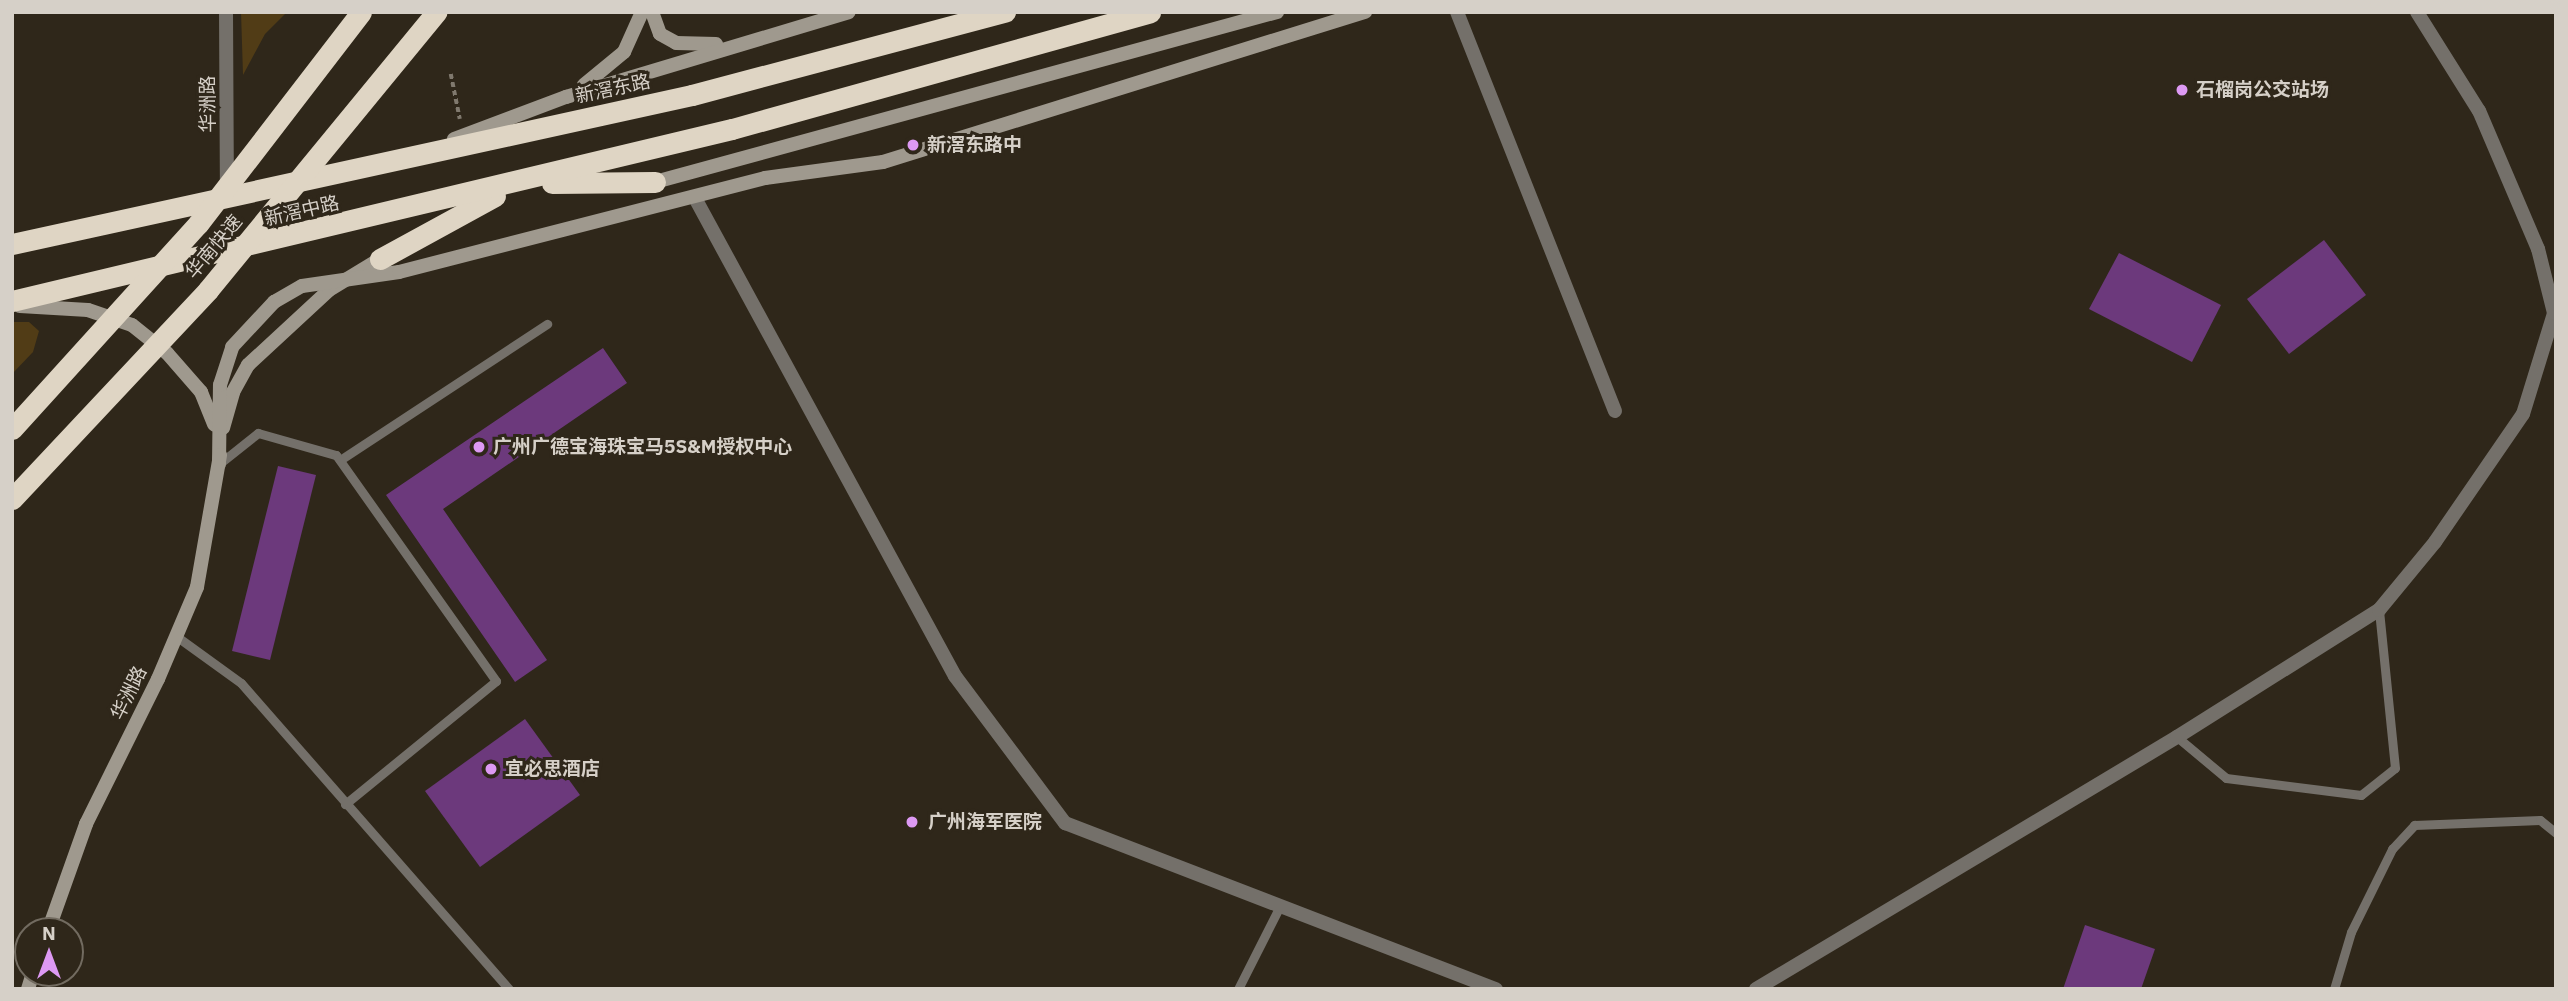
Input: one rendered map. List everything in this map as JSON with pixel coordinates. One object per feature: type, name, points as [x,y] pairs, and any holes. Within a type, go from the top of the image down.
[{"type":"highway","name":"华南快速","points":[[12,429],[198,224],[361,12]]},
{"type":"highway","name":"华南快速","points":[[12,499],[208,290],[436,12]]},
{"type":"highway","name":"新滘东路","points":[[227,196],[391,163],[692,95],[1006,12]]},
{"type":"highway","points":[[380,259],[520,183],[975,64],[1150,12]]},
{"type":"highway","points":[[520,183],[655,182]]},
{"type":"highway","name":"新滘中路","points":[[12,301],[520,183]]},
{"type":"highway","points":[[12,244],[227,196]]},
{"type":"main road","points":[[566,97],[624,52],[642,12]]},
{"type":"main road","points":[[652,12],[660,34],[676,43],[738,43]]},
{"type":"main road","points":[[391,163],[566,97],[738,43],[849,12]]},
{"type":"main road","points":[[655,182],[1277,12]]},
{"type":"main road","points":[[219,464],[220,385],[232,347],[274,302],[302,286],[399,272],[800,171],[883,162],[1365,12]]},
{"type":"main road","points":[[219,464],[224,422],[248,365],[346,278],[380,259]]},
{"type":"main road","points":[[12,307],[88,310],[132,325],[167,353],[201,392],[214,422],[219,464]]},
{"type":"main road","name":"华洲路","points":[[53,917],[86,824],[197,587],[219,464]]},
{"type":"street","name":"华洲路","points":[[226,12],[227,196]]},
{"type":"street","points":[[1457,12],[1615,411]]},
{"type":"street","points":[[1756,989],[2177,737],[2378,610],[2435,542],[2523,414],[2554,313],[2538,249],[2479,111],[2417,12]]},
{"type":"street","points":[[695,198],[955,676],[1065,823],[1496,989]]},
{"type":"lane","points":[[340,460],[547,324]]},
{"type":"lane","points":[[219,464],[258,433],[336,455],[496,681],[345,804]]},
{"type":"lane","points":[[2177,737],[2226,778],[2361,795],[2395,768],[2378,610]]},
{"type":"lane","points":[[176,636],[241,683],[509,989]]},
{"type":"lane","points":[[2334,989],[2351,932],[2392,849],[2414,825],[2540,820],[2556,833]]},
{"type":"lane","points":[[1238,989],[1280,906]]},
{"type":"shaded area","points":[[241,12],[287,12],[265,34],[243,75]]},
{"type":"shaded area","points":[[12,322],[29,322],[39,331],[33,352],[12,374]]},
{"type":"building","points":[[2324,240],[2366,295],[2289,354],[2247,299]]},
{"type":"building","points":[[2119,253],[2221,305],[2192,362],[2089,309]]},
{"type":"building","points":[[603,348],[627,383],[443,509],[547,660],[515,682],[386,495]]},
{"type":"building","points":[[278,466],[316,475],[270,660],[232,651]]},
{"type":"building","points":[[525,719],[580,795],[480,867],[425,791]]},
{"type":"building","points":[[2085,925],[2155,949],[2141,989],[2063,989]]},
{"type":"place","name":"石榴岗公交站场","points":[[2182,90]]},
{"type":"place","name":"新滘东路中","points":[[913,145]]},
{"type":"place","name":"广州广德宝海珠宝马5S&M授权中心","points":[[479,447]]},
{"type":"place","name":"宜必思酒店","points":[[491,769]]},
{"type":"place","name":"广州海军医院","points":[[912,822]]}]
